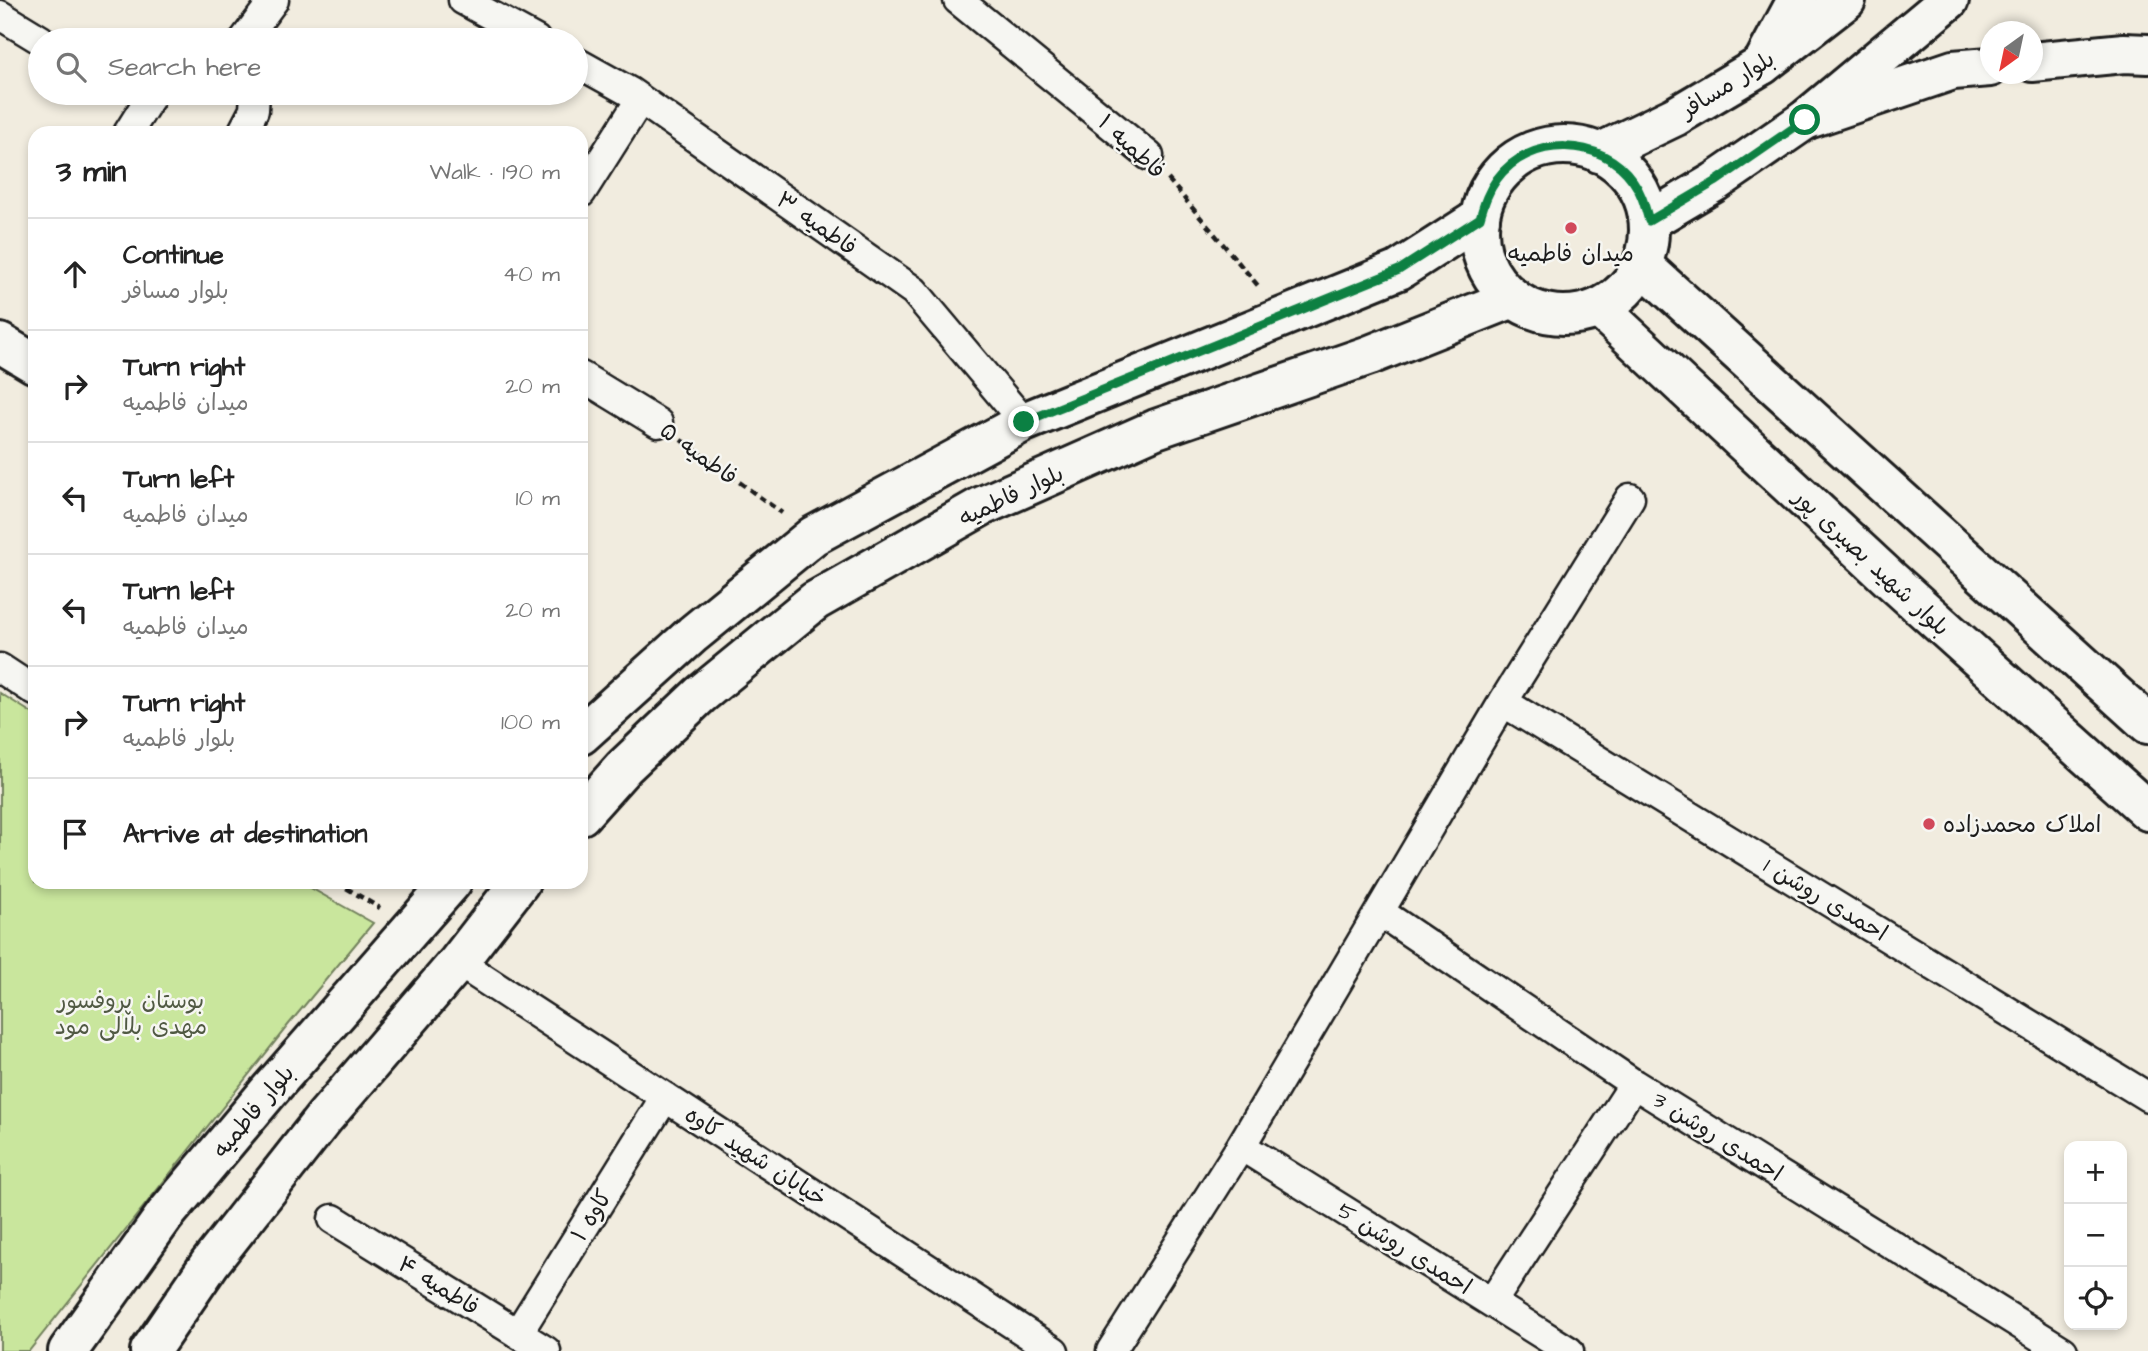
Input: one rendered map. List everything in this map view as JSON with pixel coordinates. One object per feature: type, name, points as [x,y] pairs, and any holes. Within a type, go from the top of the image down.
[{"type":"main road","points":[[1762,65],[1797,0]]},
{"type":"main road","name":"بلوار مسافر","points":[[1600,153],[1676,116],[1762,65],[1846,0]]},
{"type":"main road","points":[[1649,221],[1715,182],[1805,120],[1949,0]]},
{"type":"main road","points":[[2043,61],[2124,53],[2148,54]]},
{"type":"main road","points":[[1805,120],[1953,71],[1980,68]]},
{"type":"main road","points":[[1556,146],[1578,147],[1600,153],[1618,164],[1633,180],[1643,200],[1649,221],[1649,243],[1642,265],[1631,283],[1617,298],[1599,308],[1577,314],[1555,314],[1533,309],[1513,298],[1497,282],[1486,263],[1480,241],[1480,218],[1486,197],[1497,177],[1514,162],[1534,151],[1556,146]]},
{"type":"main road","points":[[588,723],[813,536],[1024,422],[1399,270],[1480,218]]},
{"type":"main road","points":[[1642,265],[2148,724]]},
{"type":"main road","name":"بلوار فاطمیه","points":[[588,807],[624,767],[700,695],[815,601],[982,506],[1156,429],[1370,355],[1513,298]]},
{"type":"main road","name":"بلوار شهید بصیری پور","points":[[1599,308],[1891,580],[2148,811]]},
{"type":"main road","points":[[0,343],[28,360]]},
{"type":"main road","name":"بلوار فاطمیه","points":[[68,1351],[165,1215],[446,889]]},
{"type":"main road","points":[[150,1351],[210,1263],[324,1118],[458,962],[515,889]]},
{"type":"street","points":[[253,28],[274,0]]},
{"type":"street","points":[[463,0],[514,28]]},
{"type":"street","name":"فاطمیه ۱","points":[[958,0],[1149,156]]},
{"type":"street","points":[[0,15],[28,32]]},
{"type":"street","name":"فاطمیه ۳","points":[[588,69],[640,100],[914,290],[1024,422]]},
{"type":"street","points":[[588,182],[640,100]]},
{"type":"street","points":[[130,126],[137,105]]},
{"type":"street","points":[[246,126],[254,105]]},
{"type":"street","name":"فاطمیه ۵","points":[[588,380],[658,424]]},
{"type":"street","points":[[1111,1351],[1241,1146],[1503,702],[1630,498]]},
{"type":"street","points":[[0,668],[28,686]]},
{"type":"street","name":"احمدی روشن 1","points":[[1503,702],[2148,1097]]},
{"type":"street","name":"احمدی روشن 3","points":[[1380,912],[1634,1084],[2063,1351]]},
{"type":"street","name":"خیابان شهید کاوه","points":[[458,962],[1054,1351]]},
{"type":"street","points":[[1493,1302],[1634,1084]]},
{"type":"street","name":"کاوه ۱","points":[[518,1333],[665,1097]]},
{"type":"street","name":"احمدی روشن 5","points":[[1241,1146],[1569,1351]]},
{"type":"street","name":"فاطمیه ۴","points":[[333,1219],[546,1351]]},
{"type":"path","name":"فاطمیه ۱","points":[[1149,156],[1283,315]]},
{"type":"path","name":"فاطمیه ۵","points":[[658,424],[813,536]]},
{"type":"path","points":[[348,889],[413,926]]},
{"type":"green space","name":"بوستان پروفسور مهدی بلالی مود","points":[[0,693],[28,711],[28,889],[312,889],[373,923],[289,1024],[29,1351],[0,1351]]},
{"type":"place","name":"میدان فاطمیه","points":[[1571,228]]},
{"type":"place","name":"املاک محمدزاده","points":[[1929,824]]},
{"type":"route","points":[[1024,422],[1399,270],[1480,218],[1486,197],[1497,177],[1514,162],[1534,151],[1556,146],[1578,147],[1600,153],[1618,164],[1633,180],[1649,221],[1715,182],[1805,120]]}]
